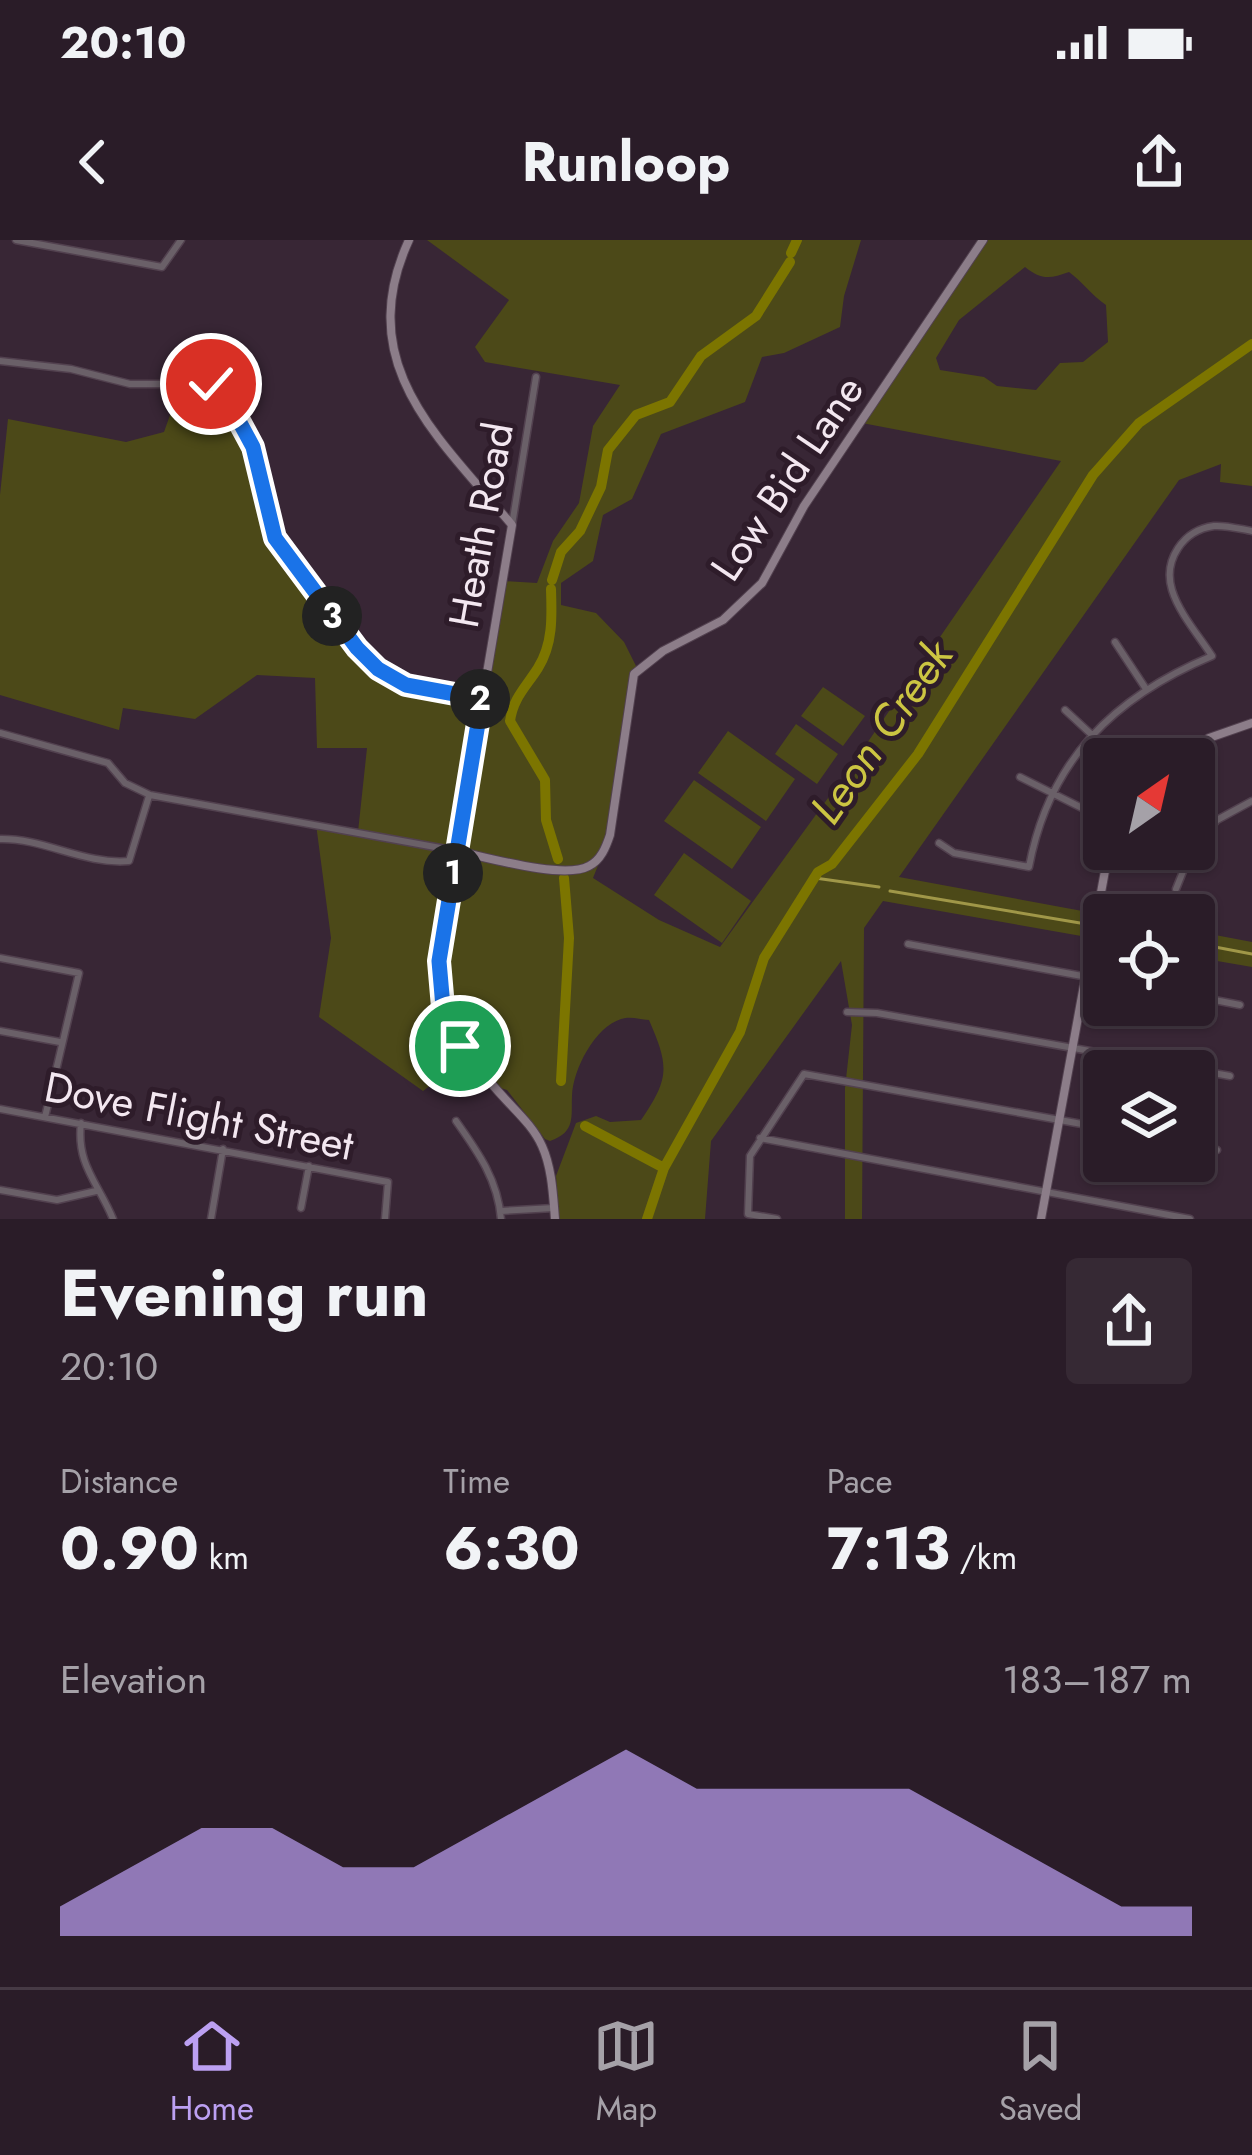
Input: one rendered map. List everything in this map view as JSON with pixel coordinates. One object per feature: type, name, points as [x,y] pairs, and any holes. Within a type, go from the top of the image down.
[{"type":"street","points":[[16,240],[161,267],[181,240]]},
{"type":"street","points":[[409,240],[391,295],[390,332],[397,368],[417,410],[512,525]]},
{"type":"street","name":"Low Bid Lane","points":[[457,851],[565,871],[586,868],[601,856],[610,835],[634,674],[663,652],[723,620],[762,583],[813,492],[982,240]]},
{"type":"street","points":[[0,361],[71,369],[119,382],[220,388],[258,458],[275,538],[357,648],[378,669],[406,685],[482,699]]},
{"type":"street","name":"Heath Road","points":[[536,377],[439,961],[443,1007],[454,1036],[471,1063],[537,1136],[555,1214]]},
{"type":"street","points":[[939,843],[953,853],[1028,867],[1052,794],[1092,735],[1146,688],[1212,656],[1177,601],[1169,578],[1172,559],[1183,541],[1200,530],[1220,526],[1252,531]]},
{"type":"street","points":[[1115,642],[1146,688]]},
{"type":"street","points":[[1065,710],[1092,735]]},
{"type":"street","points":[[1209,738],[1252,724]]},
{"type":"street","points":[[0,733],[108,763],[125,783],[150,795],[457,851]]},
{"type":"street","points":[[1020,777],[1083,809]]},
{"type":"street","points":[[0,839],[81,857],[129,861],[150,795]]},
{"type":"street","points":[[1215,822],[1252,801]]},
{"type":"street","points":[[1176,889],[1184,870]]},
{"type":"street","points":[[908,944],[1083,976]]},
{"type":"street","points":[[0,958],[79,973],[45,1117]]},
{"type":"street","points":[[1041,1219],[1083,982]]},
{"type":"street","points":[[1215,1001],[1240,1005]]},
{"type":"street","points":[[847,1012],[862,1010],[1230,1076]]},
{"type":"street","points":[[0,1031],[60,1042]]},
{"type":"street","points":[[777,1219],[748,1214],[748,1163],[804,1074],[1083,1124]]},
{"type":"street","name":"Dove Flight Street","points":[[0,1109],[388,1182],[385,1219]]},
{"type":"street","points":[[456,1121],[485,1163],[501,1215],[555,1214]]},
{"type":"street","points":[[80,1124],[82,1160],[113,1219]]},
{"type":"street","points":[[760,1138],[1190,1219]]},
{"type":"street","points":[[211,1219],[224,1149]]},
{"type":"street","points":[[301,1208],[309,1166]]},
{"type":"street","points":[[0,1190],[57,1200],[98,1191]]},
{"type":"shaded area","points":[[427,240],[861,240],[840,327],[784,353],[762,357],[745,402],[661,434],[632,499],[603,515],[593,561],[561,583],[561,605],[596,613],[624,642],[638,670],[607,843],[593,878],[659,920],[720,947],[1061,461],[862,423],[988,240],[1252,240],[1252,486],[1220,482],[1221,464],[1179,480],[899,877],[1083,911],[1083,936],[883,901],[864,928],[862,1219],[845,1219],[845,1088],[852,1025],[841,961],[711,1141],[705,1219],[559,1219],[556,1176],[576,1123],[596,1116],[610,1122],[641,1120],[662,1082],[663,1061],[649,1020],[621,1019],[594,1040],[576,1074],[568,1128],[550,1141],[507,1090],[450,1071],[423,1091],[319,1017],[331,938],[316,824],[358,832],[367,748],[317,748],[315,678],[257,675],[195,719],[123,708],[119,730],[0,695],[0,495],[8,419],[126,442],[164,432],[180,387],[217,392],[251,451],[272,540],[376,680],[482,699],[502,581],[537,583],[553,541],[579,503],[593,426],[620,385],[485,362],[475,347],[509,300]],"holes":[[[1025,267],[1036,274],[1069,272],[1106,305],[1108,342],[1083,362],[1060,363],[1036,390],[997,386],[984,377],[940,370],[936,358],[959,320]]]},
{"type":"shaded area","points":[[823,687],[865,716],[843,746],[801,716]]},
{"type":"shaded area","points":[[796,724],[838,754],[817,784],[775,754]]},
{"type":"shaded area","points":[[728,731],[795,779],[766,821],[698,773]]},
{"type":"shaded area","points":[[694,780],[761,827],[732,869],[664,821]]},
{"type":"shaded area","points":[[684,853],[751,901],[722,943],[654,895]]},
{"type":"shaded area","points":[[1215,935],[1252,942],[1252,967],[1215,961]]},
{"type":"waterway","points":[[791,253],[797,240]]},
{"type":"waterway","points":[[552,580],[561,552],[580,531],[601,487],[608,450],[636,415],[670,402],[701,356],[756,316],[790,262]]},
{"type":"waterway","name":"Leon Creek","points":[[647,1219],[664,1168],[740,1032],[764,958],[818,872],[832,864],[918,754],[1093,475],[1139,423],[1252,344]]},
{"type":"waterway","points":[[551,589],[546,649],[510,721],[545,780],[546,820],[558,859]]},
{"type":"waterway","points":[[561,1081],[569,938],[564,878]]},
{"type":"waterway","points":[[815,878],[879,887]]},
{"type":"waterway","points":[[890,891],[1083,923]]},
{"type":"waterway","points":[[1215,947],[1252,954]]},
{"type":"waterway","points":[[585,1126],[664,1168]]},
{"type":"route","points":[[211,384],[226,397],[258,458],[275,538],[357,648],[387,676],[406,685],[482,699],[440,945],[440,992],[460,1046]]}]
